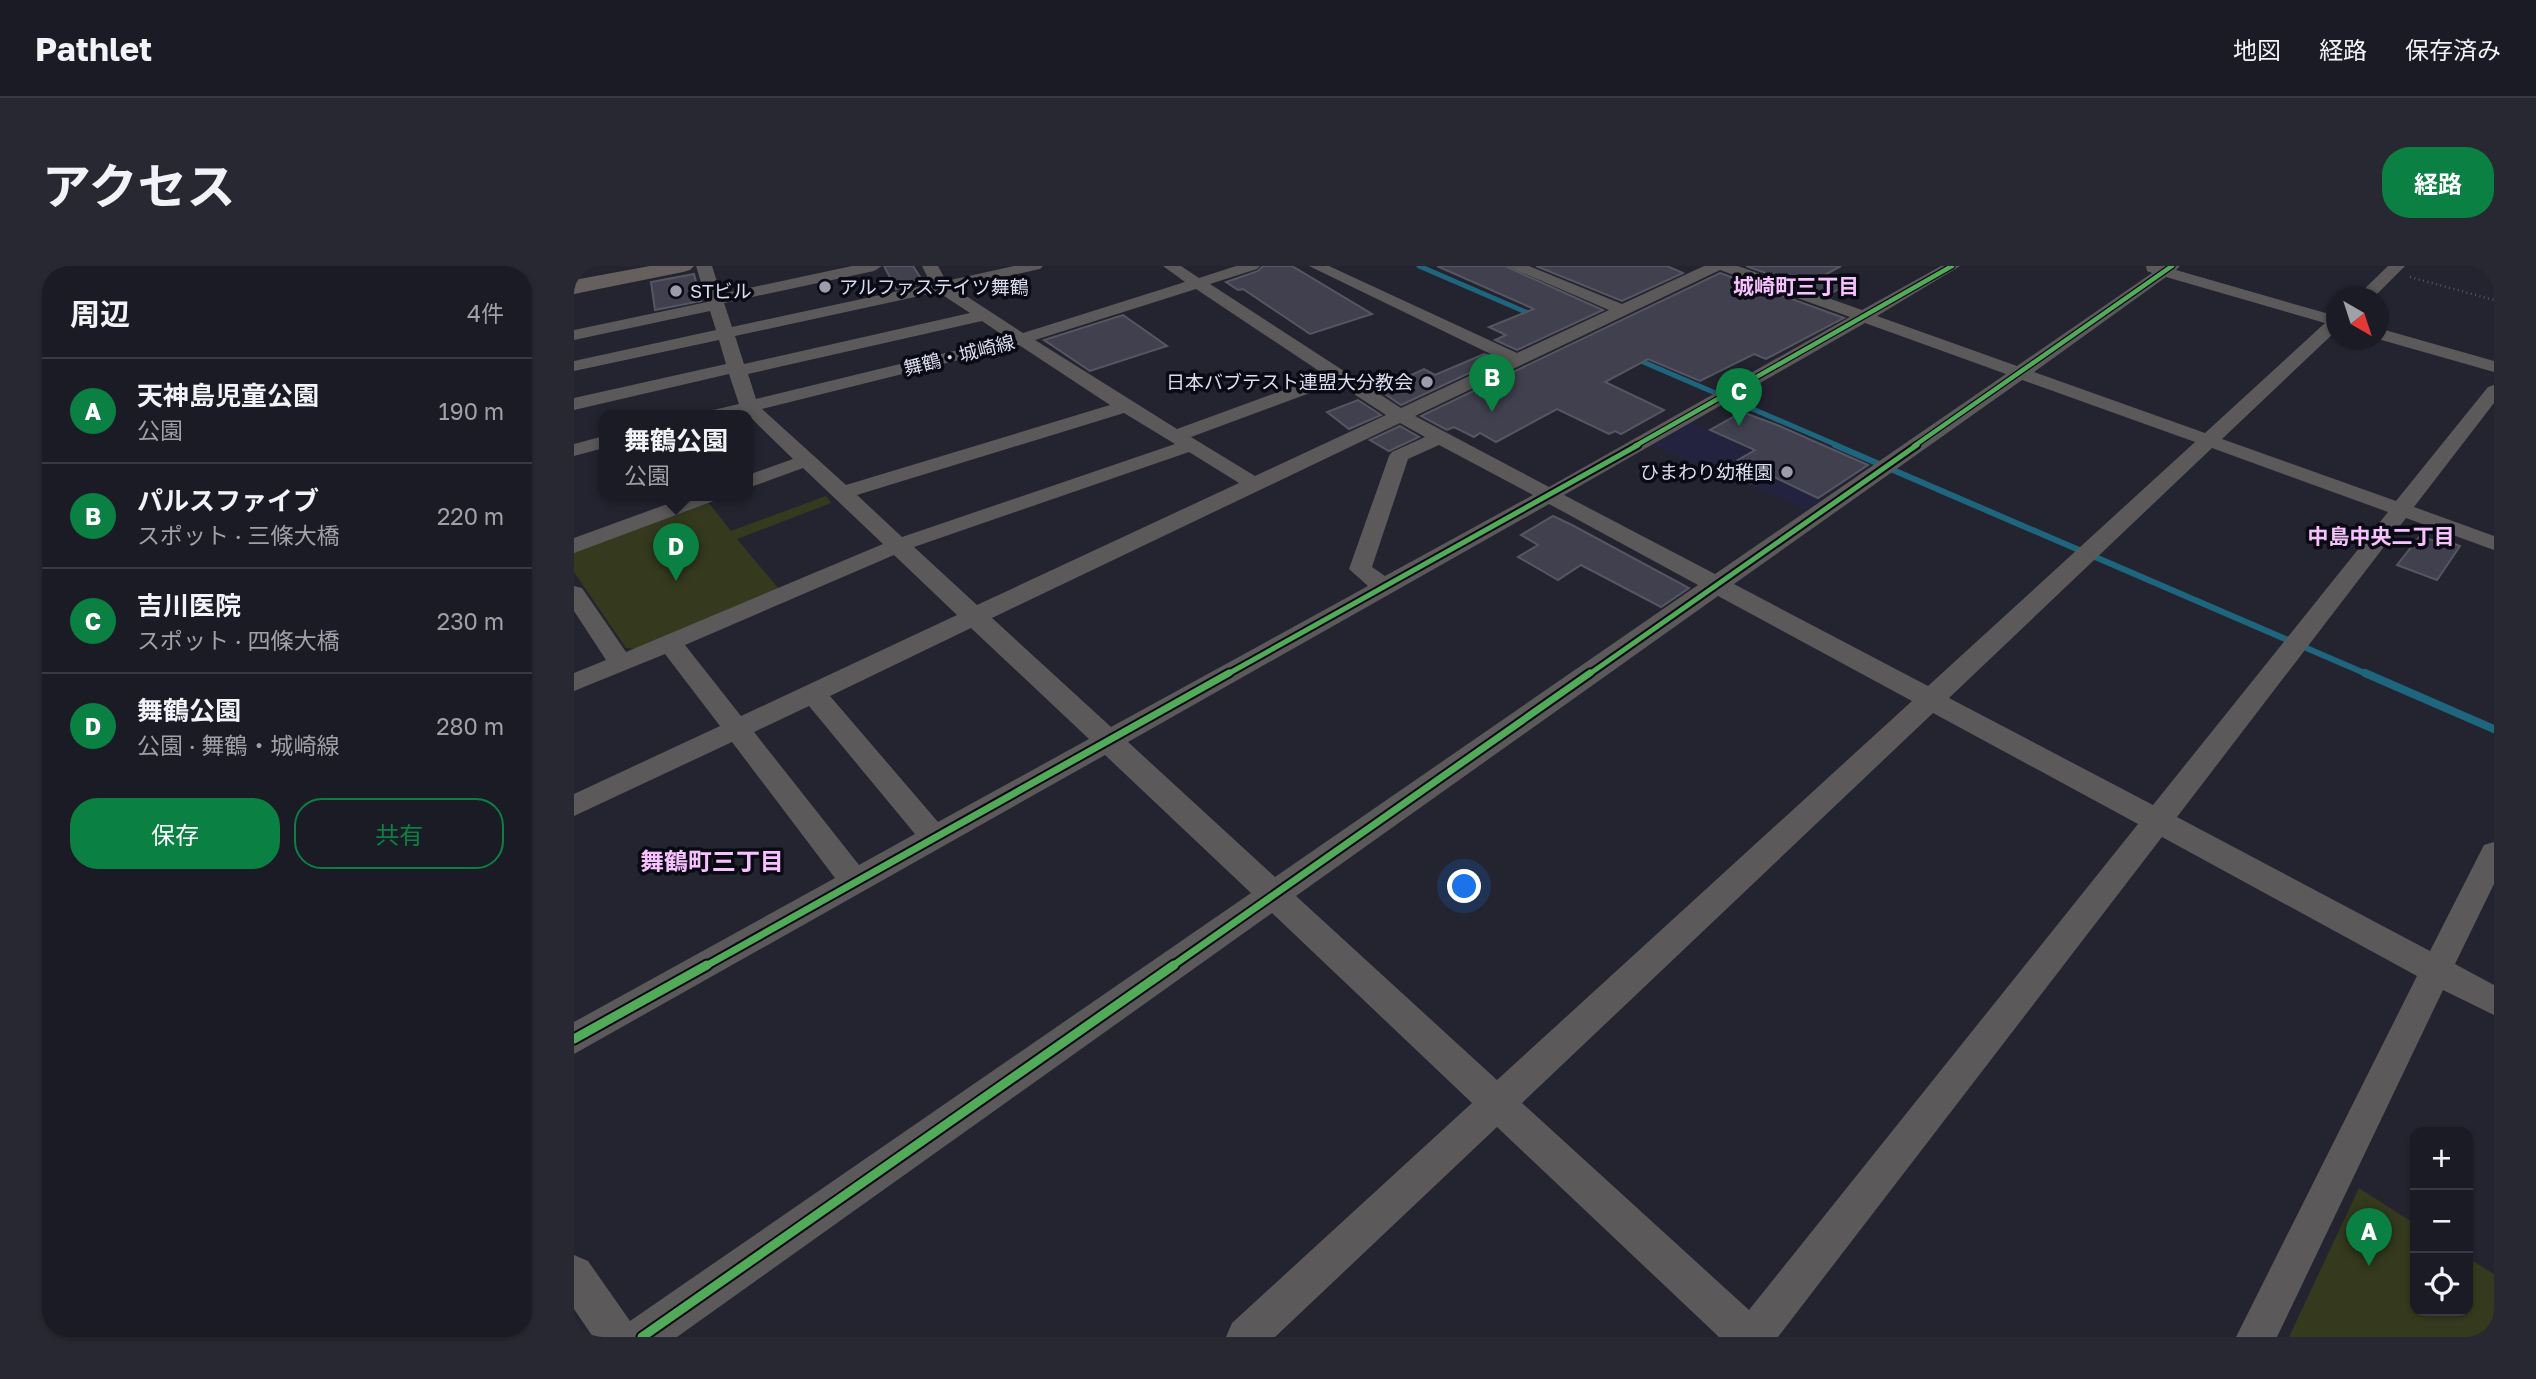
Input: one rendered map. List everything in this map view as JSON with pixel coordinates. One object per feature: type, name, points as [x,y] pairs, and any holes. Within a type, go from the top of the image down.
[{"type":"highway","points":[[574,278],[635,266]]},
{"type":"highway","points":[[574,287],[683,266]]},
{"type":"street","points":[[704,266],[749,407],[752,410]]},
{"type":"street","points":[[574,335],[874,266]]},
{"type":"street","points":[[930,266],[941,287],[1126,406],[1255,484]]},
{"type":"street","points":[[574,366],[1035,266]]},
{"type":"street","points":[[1171,266],[1399,415],[2494,1001]]},
{"type":"street","name":"舞鶴・城崎線","points":[[737,410],[1022,339],[1200,285],[1252,266]]},
{"type":"street","points":[[1317,266],[1517,360]]},
{"type":"street","points":[[1515,266],[1623,310]]},
{"type":"street","points":[[574,806],[1716,266]]},
{"type":"street","points":[[1723,266],[2494,543]]},
{"type":"street","points":[[574,1040],[1549,495],[1952,266]]},
{"type":"street","points":[[2146,266],[2168,269],[2326,319]]},
{"type":"street","points":[[642,1337],[2168,269]]},
{"type":"street","points":[[2374,287],[2393,269]]},
{"type":"street","points":[[574,404],[985,315]]},
{"type":"street","points":[[1247,1337],[2326,331]]},
{"type":"street","points":[[2389,336],[2494,367]]},
{"type":"street","points":[[574,683],[899,545],[1183,440],[1338,376]]},
{"type":"street","points":[[753,411],[1751,1337],[2494,391]]},
{"type":"street","points":[[842,493],[1126,406]]},
{"type":"street","points":[[1385,587],[1360,569],[1396,463],[1399,456],[1440,437]]},
{"type":"street","points":[[574,450],[599,443]]},
{"type":"street","points":[[753,480],[807,460]]},
{"type":"street","points":[[574,546],[696,501]]},
{"type":"street","points":[[575,597],[621,663]]},
{"type":"street","points":[[669,642],[855,883]]},
{"type":"street","points":[[813,693],[935,838]]},
{"type":"street","points":[[2256,1337],[2494,853]]},
{"type":"street","points":[[574,1275],[617,1337]]},
{"type":"path","points":[[2393,269],[2494,300]]},
{"type":"shaded area","name":"ひまわり幼稚園","points":[[1692,423],[1741,445],[1775,424],[1871,465],[1805,510],[1739,479],[1733,482],[1653,445]]},
{"type":"green space","points":[[826,496],[831,503],[737,539],[779,589],[637,649],[626,648],[574,572],[574,552],[709,503],[731,531]]},
{"type":"green space","points":[[2359,1188],[2410,1221],[2410,1316],[2473,1316],[2473,1261],[2494,1274],[2494,1337],[2289,1337]]},
{"type":"building","points":[[884,266],[913,266],[924,283],[896,289]]},
{"type":"building","points":[[1263,266],[1292,266],[1372,314],[1310,334],[1243,289],[1238,290],[1226,282],[1258,271]]},
{"type":"building","points":[[1437,266],[1505,266],[1603,310],[1517,350],[1495,340],[1506,335],[1489,327],[1534,309]]},
{"type":"building","points":[[1536,266],[1667,266],[1683,273],[1622,301]]},
{"type":"building","points":[[1746,266],[1841,266],[1821,277],[1846,285],[1828,295]]},
{"type":"building","points":[[1720,273],[1844,318],[1766,359],[1754,354],[1700,381],[1648,359],[1605,382],[1664,410],[1621,434],[1615,431],[1609,434],[1557,409],[1496,442],[1480,433],[1474,437],[1454,427],[1447,430],[1421,416]]},
{"type":"building","name":"STビル","points":[[694,274],[701,301],[655,310],[651,282]]},
{"type":"building","points":[[1123,315],[1167,346],[1090,371],[1044,340]]},
{"type":"building","name":"日本バブテスト連盟大分教会","points":[[1484,354],[1497,360],[1401,405],[1379,390],[1424,369],[1435,375]]},
{"type":"building","points":[[1358,400],[1381,415],[1349,429],[1327,412]]},
{"type":"building","points":[[1742,412],[1868,465],[1818,498],[1738,460],[1755,450],[1710,430]]},
{"type":"building","points":[[1400,426],[1419,437],[1389,451],[1370,440]]},
{"type":"building","points":[[1553,516],[1689,588],[1661,607],[1581,565],[1558,580],[1518,557],[1538,545],[1521,535]]},
{"type":"building","points":[[2420,536],[2438,542],[2441,539],[2460,546],[2437,580],[2397,565]]},
{"type":"waterway","points":[[1419,266],[1535,316]]},
{"type":"waterway","points":[[1634,358],[1839,446]]},
{"type":"waterway","points":[[1835,445],[2369,675]]},
{"type":"waterway","points":[[2365,673],[2494,729]]},
{"type":"cycle path","points":[[574,1039],[1549,495],[1952,266]]},
{"type":"cycle path","points":[[642,1337],[2172,266]]},
{"type":"place","name":"アルファステイツ舞鶴","points":[[825,287]]},
{"type":"place","name":"STビル","points":[[676,291]]},
{"type":"place","name":"日本バブテスト連盟大分教会","points":[[1427,382]]},
{"type":"place","name":"パルスファイブ","points":[[1492,412]]},
{"type":"place","name":"吉川医院","points":[[1739,426]]},
{"type":"place","name":"ひまわり幼稚園","points":[[1787,472]]},
{"type":"place","name":"舞鶴公園","points":[[676,581]]},
{"type":"place","name":"天神島児童公園","points":[[2369,1266]]},
{"type":"district","name":"城崎町三丁目","points":[[1796,287]]},
{"type":"district","name":"中島中央二丁目","points":[[2381,537]]},
{"type":"district","name":"舞鶴町三丁目","points":[[712,862]]}]
